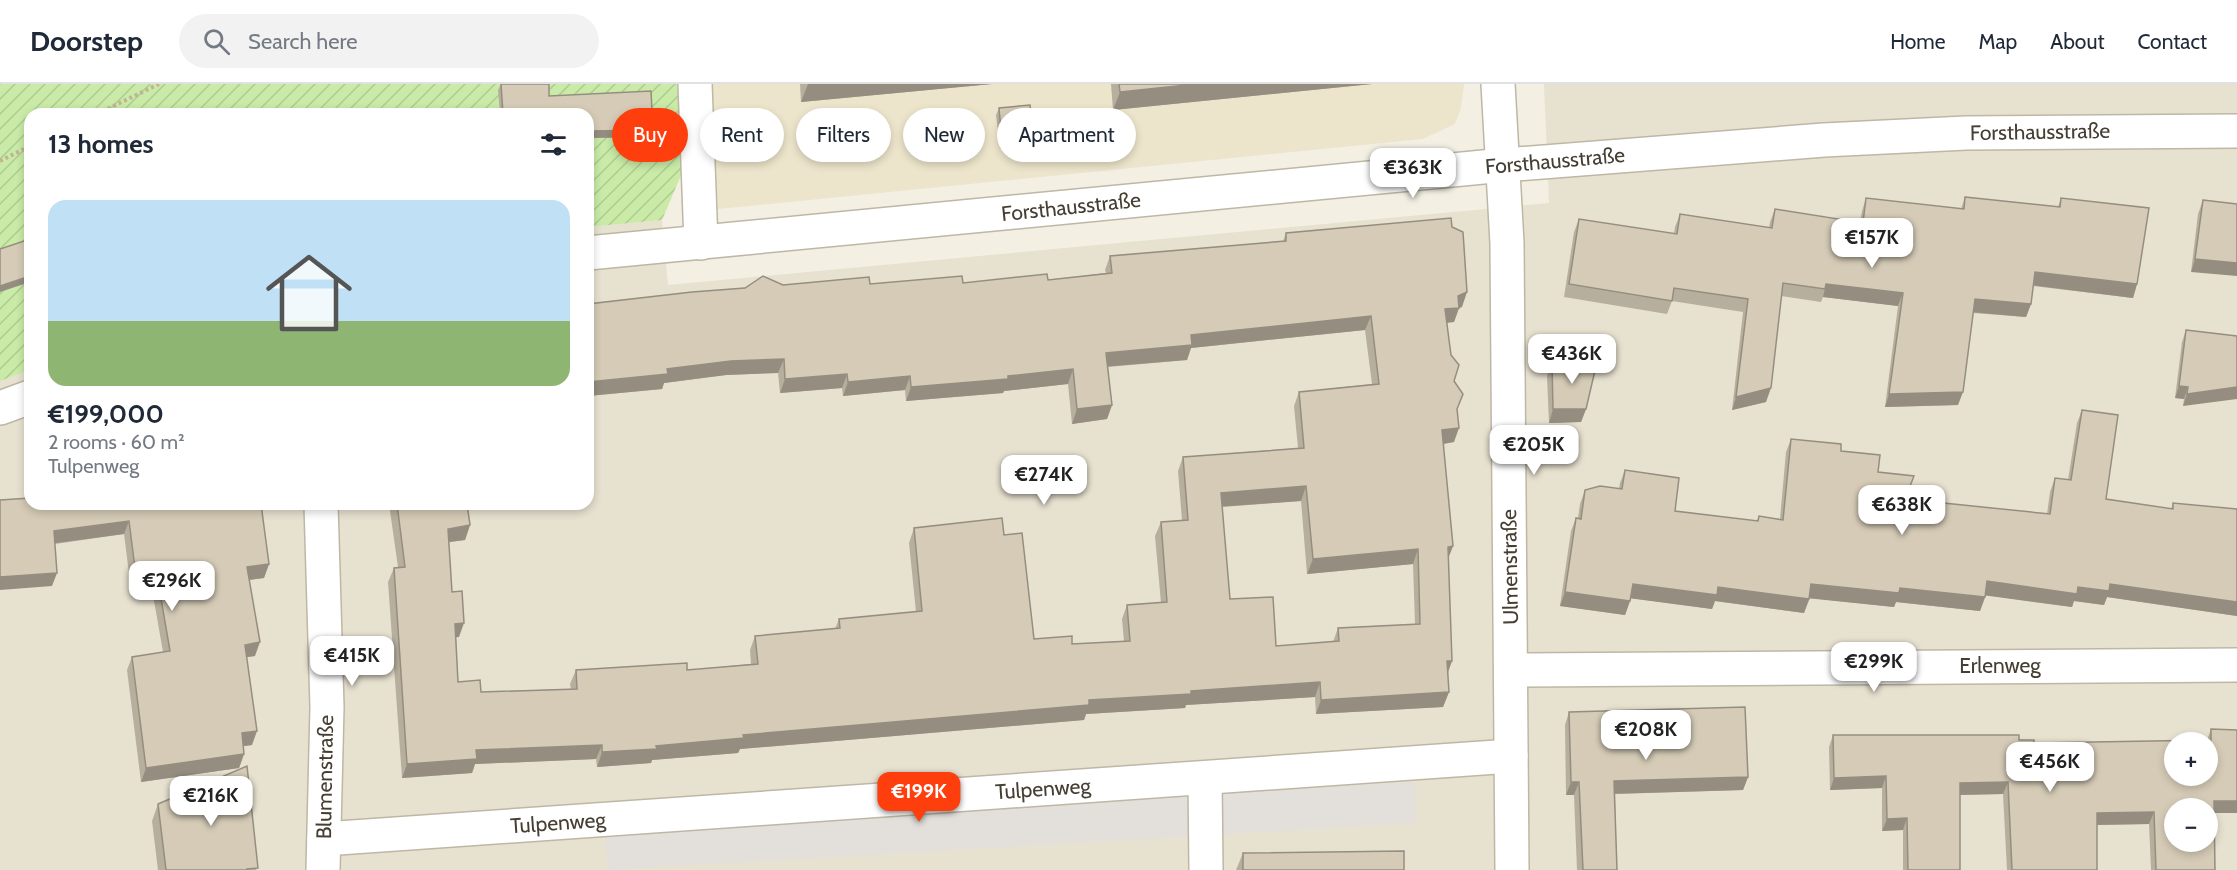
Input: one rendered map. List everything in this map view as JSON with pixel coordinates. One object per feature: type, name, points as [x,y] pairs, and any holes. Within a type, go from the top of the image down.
[{"type":"street","points":[[695,84],[701,243]]},
{"type":"street","name":"Ulmenstraße","points":[[1498,84],[1504,165],[1512,870]]},
{"type":"street","name":"Forsthausstraße","points":[[594,252],[1504,165],[1824,140],[1966,133],[2237,131]]},
{"type":"street","points":[[0,408],[24,399]]},
{"type":"street","name":"Blumenstraße","points":[[321,510],[327,706],[324,854]]},
{"type":"street","name":"Erlenweg","points":[[1511,670],[2237,665]]},
{"type":"street","name":"Tulpenweg","points":[[324,854],[1205,778],[1511,756]]},
{"type":"street","points":[[1205,778],[1206,870]]},
{"type":"path","points":[[109,108],[159,84]]},
{"type":"path","points":[[0,161],[24,149]]},
{"type":"shaded area","points":[[712,84],[1464,84],[1461,108],[1455,124],[1423,139],[718,209],[716,162],[784,162],[784,108],[713,108]]},
{"type":"shaded area","points":[[1544,84],[2237,84],[2237,870],[0,870],[0,381],[24,372],[24,510],[594,510],[594,226],[662,220],[668,285],[1549,203]]},
{"type":"shaded area","points":[[1414,782],[1416,823],[608,870],[605,831]]},
{"type":"green space","points":[[0,84],[678,84],[679,108],[612,108],[612,162],[682,162],[682,173],[662,220],[594,226],[594,108],[24,108],[24,372],[0,381]]},
{"type":"building","points":[[501,84],[549,84],[549,96],[651,91],[652,108],[612,108],[612,131],[594,131],[594,108],[503,108]]},
{"type":"building","points":[[1119,84],[1196,84],[1120,92]]},
{"type":"building","points":[[1030,105],[1030,108],[999,108]]},
{"type":"building","points":[[1965,197],[2060,207],[2061,198],[2149,208],[2137,284],[2035,272],[2031,304],[1975,299],[1963,392],[1889,394],[1903,293],[1826,284],[1825,289],[1783,283],[1771,388],[1736,397],[1748,299],[1674,288],[1672,301],[1569,284],[1579,219],[1677,234],[1680,214],[1772,228],[1775,209],[1863,223],[1866,198],[1964,209]]},
{"type":"building","points":[[2203,200],[2237,204],[2237,263],[2195,259]]},
{"type":"building","points":[[1451,218],[1452,227],[1463,232],[1467,292],[1458,296],[1459,308],[1445,309],[1451,355],[1459,365],[1454,381],[1463,394],[1457,409],[1459,428],[1442,430],[1453,546],[1448,547],[1452,661],[1447,661],[1449,692],[1321,700],[1320,682],[1191,691],[1191,694],[1089,700],[1089,705],[743,735],[744,738],[656,746],[657,749],[602,752],[602,745],[476,750],[477,759],[407,764],[394,568],[405,567],[398,510],[468,510],[470,525],[448,529],[452,592],[462,591],[464,623],[455,624],[458,682],[480,680],[481,692],[577,689],[576,670],[687,663],[687,670],[758,664],[755,636],[840,628],[839,619],[922,611],[914,528],[1002,518],[1004,535],[1022,533],[1034,639],[1072,636],[1072,644],[1130,641],[1127,605],[1167,602],[1161,522],[1188,520],[1183,457],[1304,448],[1299,392],[1379,384],[1371,316],[1191,335],[1192,345],[1106,353],[1112,405],[1077,409],[1073,369],[1008,376],[1008,379],[911,387],[910,376],[848,382],[847,374],[785,379],[784,359],[731,361],[667,369],[668,374],[594,381],[594,303],[745,288],[763,276],[783,285],[869,277],[870,284],[962,276],[963,283],[1047,274],[1048,280],[1112,273],[1110,256],[1286,241],[1286,233]],"holes":[[[1306,486],[1313,559],[1418,549],[1420,624],[1338,628],[1339,641],[1276,646],[1273,597],[1230,599],[1221,493]]]},
{"type":"building","points":[[24,241],[24,278],[0,286],[0,249]]},
{"type":"building","points":[[2186,330],[2237,336],[2237,387],[2187,394],[2188,387],[2179,386]]},
{"type":"building","points":[[1597,362],[1586,409],[1553,409],[1552,363]]},
{"type":"building","points":[[2082,410],[2118,415],[2106,499],[2173,509],[2173,503],[2237,509],[2237,602],[2110,584],[2109,591],[2078,587],[2077,594],[1987,581],[1985,597],[1900,588],[1899,593],[1811,584],[1809,599],[1718,587],[1717,595],[1633,584],[1630,601],[1565,592],[1576,518],[1581,519],[1585,490],[1600,486],[1622,489],[1625,470],[1679,478],[1675,511],[1758,521],[1759,516],[1783,520],[1791,439],[1841,444],[1841,451],[1880,455],[1878,472],[1914,476],[1905,499],[2050,514],[2055,478],[2071,480]]},
{"type":"building","points":[[24,498],[24,510],[262,510],[269,564],[247,567],[260,642],[245,645],[257,731],[242,733],[244,754],[146,768],[132,657],[170,651],[158,581],[137,584],[129,521],[54,531],[57,573],[0,577],[0,500]]},
{"type":"building","points":[[1745,707],[1748,777],[1614,781],[1617,870],[1583,870],[1579,782],[1571,782],[1569,712]]},
{"type":"building","points":[[2211,729],[2237,730],[2237,801],[2218,801],[2218,798],[2164,798],[2164,852],[2215,852],[2215,870],[2156,870],[2154,812],[2097,813],[2097,870],[2012,870],[2008,782],[1960,783],[1960,870],[1908,870],[1907,818],[1887,819],[1886,776],[1834,778],[1833,735],[2019,735],[2019,740],[2034,740],[2034,743],[2164,741],[2164,786],[2218,786],[2218,732],[2211,732]]},
{"type":"building","points":[[247,766],[258,868],[166,870],[158,804]]},
{"type":"building","points":[[1404,851],[1404,870],[1243,870],[1243,853]]}]
